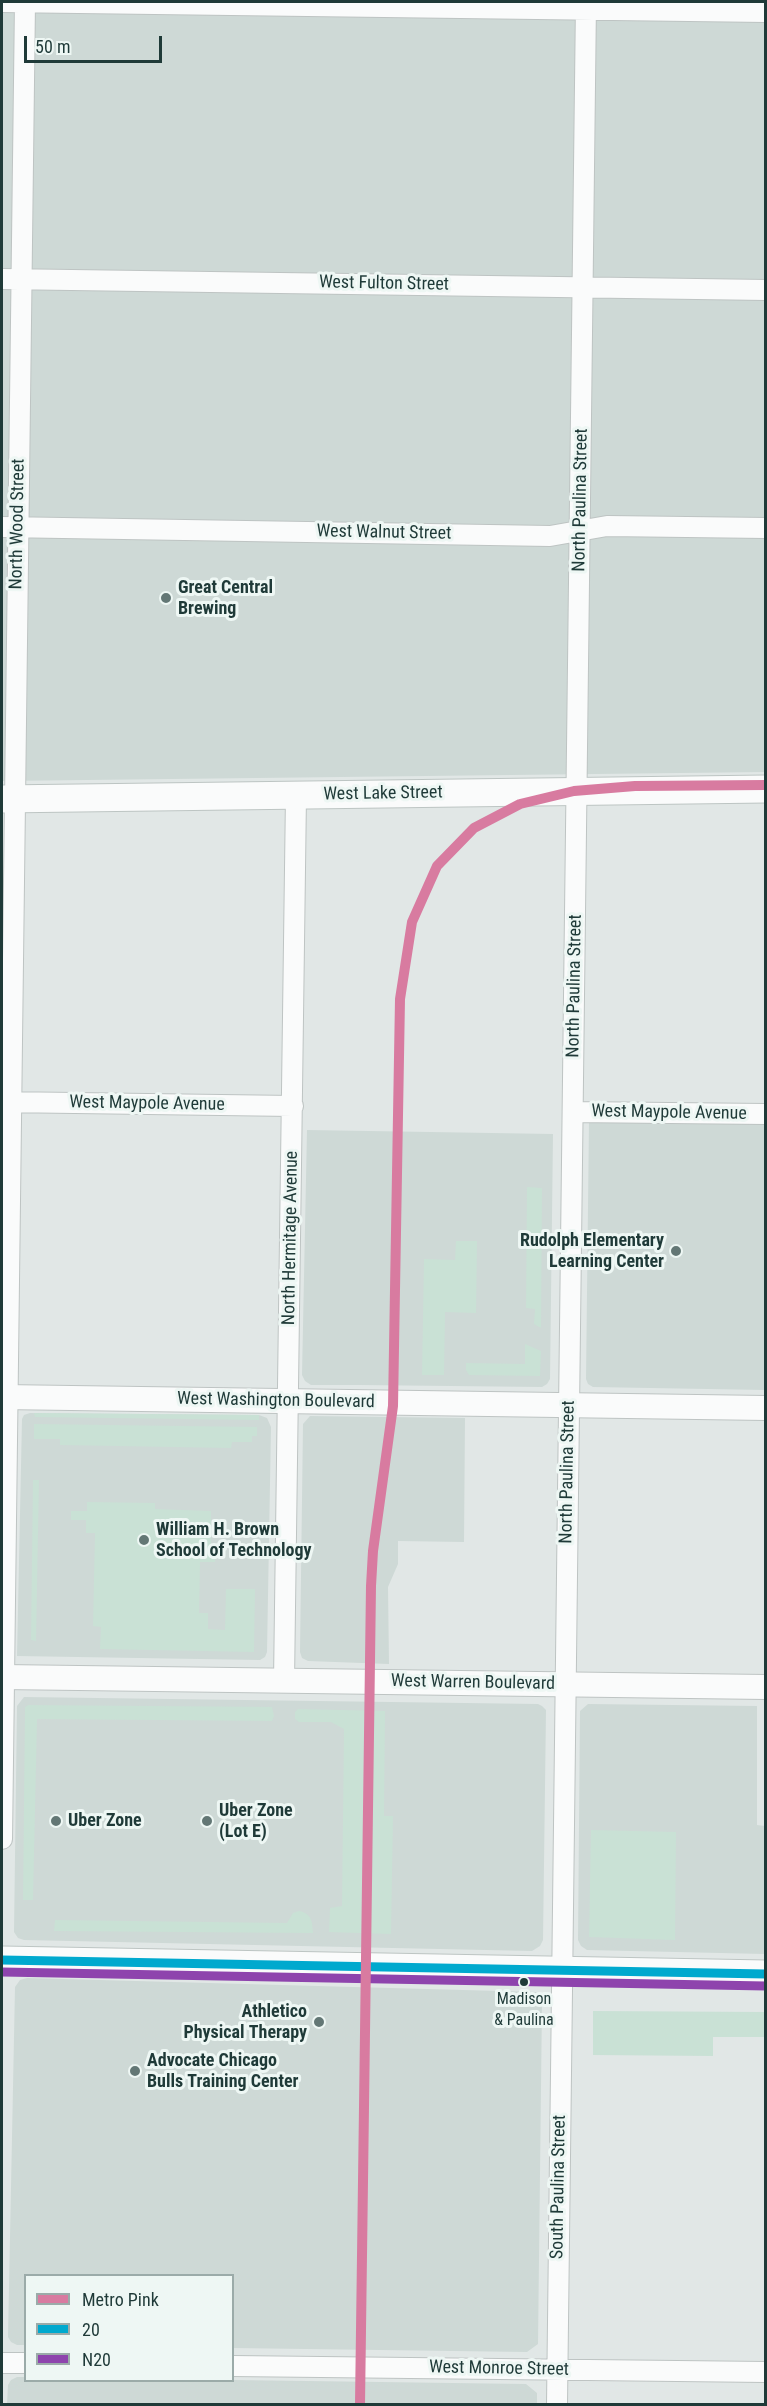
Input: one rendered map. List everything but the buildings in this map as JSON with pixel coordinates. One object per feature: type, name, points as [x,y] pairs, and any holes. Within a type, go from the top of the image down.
[{"type":"main road","name":"West Lake Street","points":[[8,799],[765,789]]},
{"type":"main road","points":[[2,1960],[765,1974]]},
{"type":"street","points":[[2,2],[586,6],[765,12]]},
{"type":"street","name":"North Wood Street","points":[[2,1839],[10,527],[21,279],[25,2]]},
{"type":"street","name":"North Paulina Street","points":[[562,1970],[586,6]]},
{"type":"street","name":"West Fulton Street","points":[[2,279],[765,290]]},
{"type":"street","name":"West Walnut Street","points":[[10,527],[550,536],[607,526],[765,528]]},
{"type":"street","name":"North Hermitage Avenue","points":[[285,1681],[296,795]]},
{"type":"street","name":"West Maypole Avenue","points":[[6,1102],[293,1106]]},
{"type":"street","name":"West Maypole Avenue","points":[[573,1112],[765,1114]]},
{"type":"street","name":"West Washington Boulevard","points":[[4,1397],[765,1407]]},
{"type":"street","name":"West Warren Boulevard","points":[[3,1677],[765,1687]]},
{"type":"street","name":"South Paulina Street","points":[[557,2404],[562,1970]]},
{"type":"street","points":[[2,2363],[24,2363]]},
{"type":"street","name":"West Monroe Street","points":[[234,2366],[765,2372]]},
{"type":"shaded area","points":[[2,2],[765,2],[765,772],[2,781]]},
{"type":"shaded area","name":"Rudolph Elementary Learning Center","points":[[589,1121],[765,1124],[765,1390],[593,1387],[588,1384],[586,1379]]},
{"type":"shaded area","points":[[307,1130],[553,1134],[550,1379],[547,1384],[542,1387],[311,1385],[305,1381],[302,1375]]},
{"type":"shaded area","name":"William H. Brown School of Technology","points":[[30,1413],[259,1415],[267,1418],[271,1427],[267,1652],[265,1657],[260,1660],[17,1656],[22,1419],[24,1415]]},
{"type":"shaded area","points":[[310,1416],[465,1418],[464,1542],[398,1541],[398,1564],[388,1587],[389,1664],[308,1661],[302,1658],[300,1652],[303,1424]]},
{"type":"shaded area","points":[[24,1697],[538,1704],[546,1710],[543,1940],[540,1946],[532,1951],[24,1940],[18,1938],[14,1932],[17,1706]]},
{"type":"shaded area","points":[[588,1704],[757,1706],[757,1825],[765,1826],[765,1954],[587,1950],[581,1946],[578,1940],[580,1711]]},
{"type":"shaded area","points":[[27,1978],[536,1992],[542,2002],[538,2344],[527,2352],[234,2348],[234,2274],[24,2274],[24,2345],[11,2342],[8,2337],[15,1987],[20,1980]]},
{"type":"shaded area","points":[[24,2377],[24,2382],[234,2382],[234,2380],[526,2384],[537,2393],[537,2404],[7,2404],[8,2385],[11,2380]]},
{"type":"green space","points":[[527,1187],[542,1188],[541,1328],[534,1324],[535,1309],[526,1308]]},
{"type":"green space","points":[[456,1241],[477,1241],[476,1313],[445,1312],[444,1375],[422,1375],[424,1259],[455,1260]]},
{"type":"green space","points":[[525,1344],[541,1351],[540,1376],[469,1375],[466,1370],[466,1363],[525,1364]]},
{"type":"green space","points":[[34,1413],[259,1415],[259,1420],[35,1417]]},
{"type":"green space","points":[[34,1424],[257,1427],[257,1436],[252,1436],[252,1442],[232,1442],[231,1448],[60,1445],[60,1439],[34,1439]]},
{"type":"green space","points":[[33,1480],[39,1480],[36,1641],[31,1640]]},
{"type":"green space","points":[[87,1502],[155,1503],[155,1509],[211,1511],[211,1544],[216,1545],[215,1562],[200,1562],[199,1613],[208,1613],[208,1629],[225,1630],[226,1589],[255,1589],[254,1652],[100,1649],[101,1627],[93,1626],[95,1533],[86,1533],[86,1520],[71,1520],[71,1511],[87,1511]]},
{"type":"green space","points":[[28,1705],[272,1707],[274,1716],[272,1721],[37,1719],[33,1900],[23,1900],[25,1707]]},
{"type":"green space","points":[[298,1709],[385,1711],[384,1816],[393,1816],[391,1934],[329,1932],[330,1908],[342,1906],[344,1729],[331,1722],[299,1722],[295,1719],[295,1712]]},
{"type":"green space","points":[[591,1830],[676,1832],[675,1940],[589,1937]]},
{"type":"green space","points":[[299,1911],[307,1914],[311,1919],[313,1933],[54,1931],[55,1920],[287,1923],[293,1913]]},
{"type":"green space","points":[[593,2011],[765,2012],[765,2037],[713,2037],[713,2056],[593,2055]]},
{"type":"metro line","name":"Pink","points":[[360,2404],[371,1586],[373,1551],[393,1406],[400,999],[412,922],[437,866],[474,828],[520,804],[574,791],[635,786],[766,785]]},
{"type":"transit line","name":"20","points":[[2,1960],[766,1974]]},
{"type":"transit line","name":"N20","points":[[2,1972],[766,1986]]},
{"type":"place","name":"Great Central Brewing","points":[[166,598]]},
{"type":"place","name":"Rudolph Elementary Learning Center","points":[[676,1251]]},
{"type":"place","name":"William H. Brown School of Technology","points":[[144,1540]]},
{"type":"place","name":"Uber Zone","points":[[56,1821]]},
{"type":"place","name":"Uber Zone (Lot E)","points":[[207,1821]]},
{"type":"place","name":"Madison & Paulina","points":[[524,1982]]},
{"type":"place","name":"Athletico Physical Therapy","points":[[319,2022]]},
{"type":"place","name":"Advocate Chicago Bulls Training Center","points":[[135,2071]]}]
